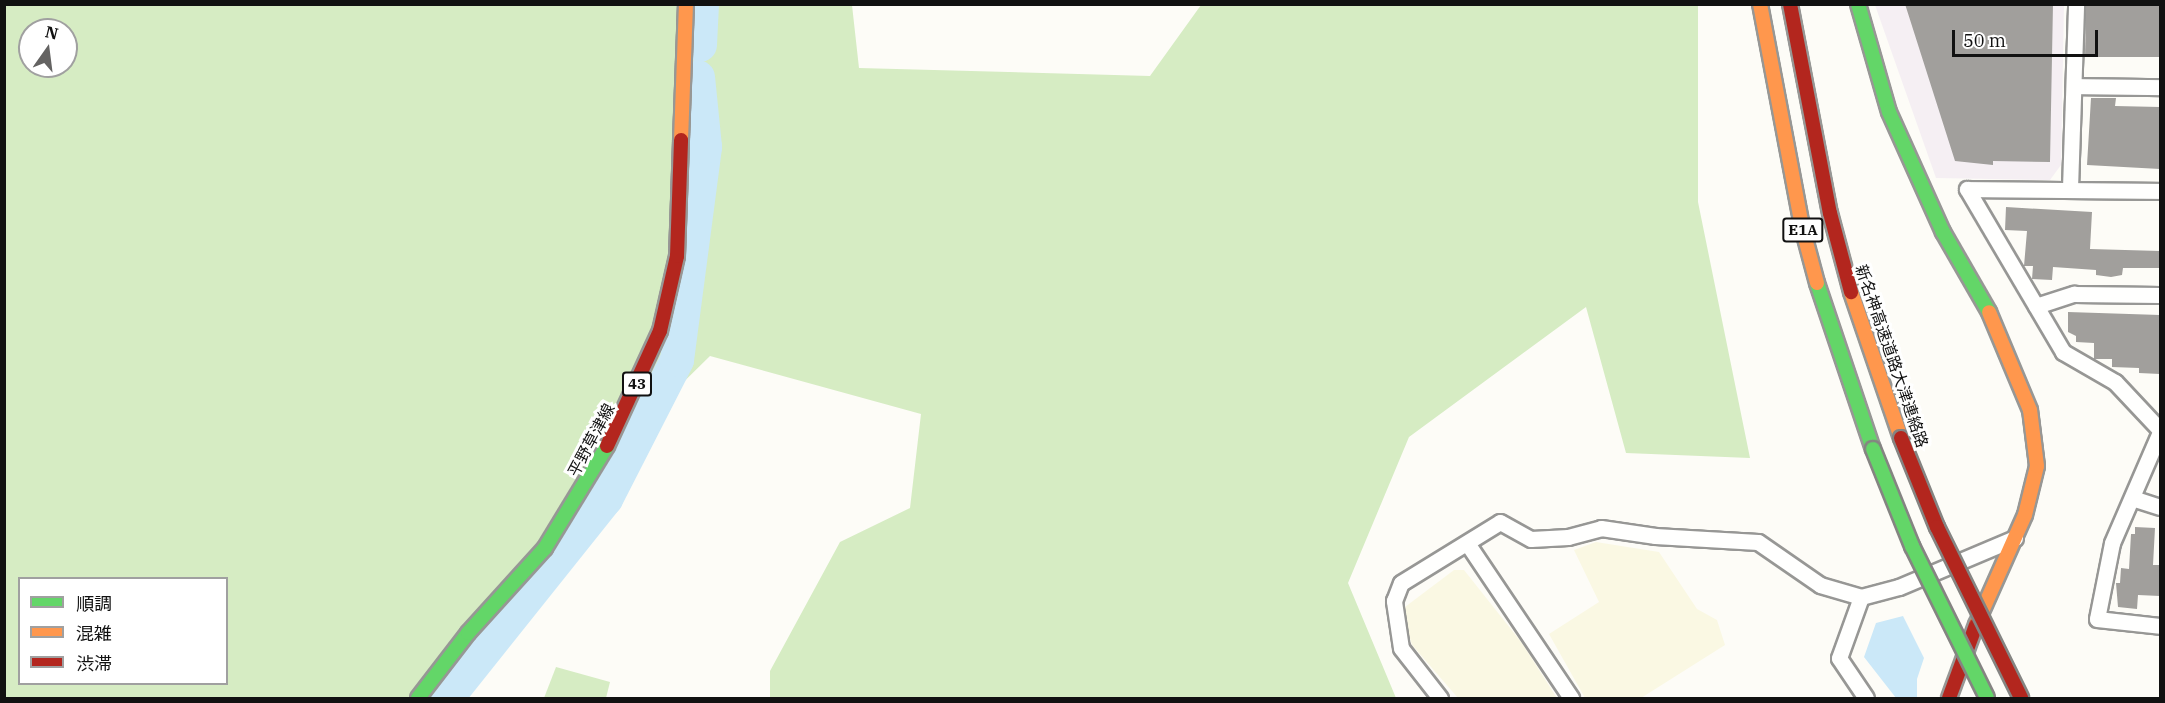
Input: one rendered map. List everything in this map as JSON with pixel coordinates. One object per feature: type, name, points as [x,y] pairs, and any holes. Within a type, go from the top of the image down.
[{"type":"main road","name":"平野草津線","points":[[418,699],[468,633],[545,548],[597,467],[660,331],[678,245],[686,4]]},
{"type":"main road","name":"E1A","points":[[1760,4],[1802,227],[1827,318],[1873,449],[1912,546],[1987,699]]},
{"type":"main road","name":"新名神高速道路大津連絡路","points":[[1790,4],[1830,213],[1852,296],[1901,438],[1937,527],[2021,699]]},
{"type":"main road","points":[[1858,4],[1889,112],[1943,232],[1998,327],[2030,410],[2037,466],[2015,538],[1988,591],[1949,699]]},
{"type":"street","points":[[2070,188],[2076,4]]},
{"type":"street","points":[[2074,86],[2160,87]]},
{"type":"street","points":[[2160,191],[2070,188],[1967,189],[2062,352],[2115,382],[2159,426],[2112,543],[2097,619],[2160,626]]},
{"type":"street","points":[[2036,306],[2074,294],[2160,295]]},
{"type":"street","points":[[2132,498],[2160,507]]},
{"type":"street","points":[[1440,699],[1401,648],[1394,601],[1401,583],[1500,522],[1531,539],[1568,537],[1601,528],[1655,536],[1758,542],[1820,585],[1861,597],[1899,587],[2015,538]]},
{"type":"street","points":[[1467,543],[1571,699]]},
{"type":"street","points":[[1861,597],[1839,658],[1866,699]]},
{"type":"shaded area","points":[[1875,5],[2064,5],[2061,165],[2050,180],[1936,178]]},
{"type":"shaded area","points":[[1596,542],[1659,552],[1697,609],[1717,620],[1725,645],[1641,698],[1585,698],[1549,634],[1599,602],[1574,550]]},
{"type":"shaded area","points":[[1454,570],[1464,570],[1522,643],[1557,698],[1458,698],[1412,645],[1401,610]]},
{"type":"green space","points":[[4,5],[852,5],[859,68],[1150,76],[1201,5],[1698,5],[1698,202],[1750,458],[1626,453],[1586,307],[1409,437],[1348,583],[1396,698],[770,698],[770,671],[840,542],[910,508],[921,414],[710,356],[597,467],[428,698],[5,698]]},
{"type":"green space","points":[[556,667],[610,682],[606,698],[544,698]]},
{"type":"water","points":[[1903,616],[1924,658],[1917,679],[1917,698],[1896,698],[1864,657],[1876,623]]},
{"type":"building","points":[[1905,4],[2053,4],[2050,162],[1993,161],[1993,165],[1955,161]]},
{"type":"building","points":[[2086,4],[2160,4],[2160,57],[2085,57]]},
{"type":"building","points":[[2091,98],[2116,98],[2115,106],[2160,107],[2160,169],[2087,165]]},
{"type":"building","points":[[2006,207],[2092,212],[2090,249],[2160,251],[2160,268],[2123,268],[2122,275],[2111,277],[2096,275],[2096,270],[2053,267],[2052,280],[2032,279],[2033,266],[2024,266],[2027,231],[2005,230]]},
{"type":"building","points":[[2068,312],[2160,315],[2160,374],[2139,373],[2139,368],[2112,367],[2112,359],[2094,359],[2094,343],[2076,342],[2076,336],[2068,332]]},
{"type":"building","points":[[2135,527],[2155,528],[2153,565],[2160,565],[2160,596],[2138,595],[2137,609],[2118,607],[2116,583],[2120,583],[2121,568],[2129,569],[2131,534],[2135,534]]},
{"type":"waterway","points":[[700,45],[702,4]]},
{"type":"waterway","points":[[447,698],[606,499],[677,360],[705,147],[698,77]]},
{"type":"traffic: fast","points":[[1858,4],[1889,112],[1943,232],[1989,312]]},
{"type":"traffic: fast","points":[[1817,283],[1873,449]]},
{"type":"traffic: fast","points":[[418,698],[468,633],[545,548],[607,446]]},
{"type":"traffic: fast","points":[[1873,449],[1912,546],[1987,698]]},
{"type":"traffic: slow","points":[[681,140],[686,4]]},
{"type":"traffic: slow","points":[[1760,4],[1802,227],[1817,283]]},
{"type":"traffic: slow","points":[[1851,292],[1901,438]]},
{"type":"traffic: slow","points":[[1976,625],[2025,515],[2037,466],[2030,410],[1989,312]]},
{"type":"traffic: jam","points":[[1790,4],[1830,213],[1851,292]]},
{"type":"traffic: jam","points":[[607,446],[660,331],[677,256],[681,140]]},
{"type":"traffic: jam","points":[[1901,438],[1937,527],[2021,698]]},
{"type":"traffic: jam","points":[[1949,698],[1976,625]]}]
